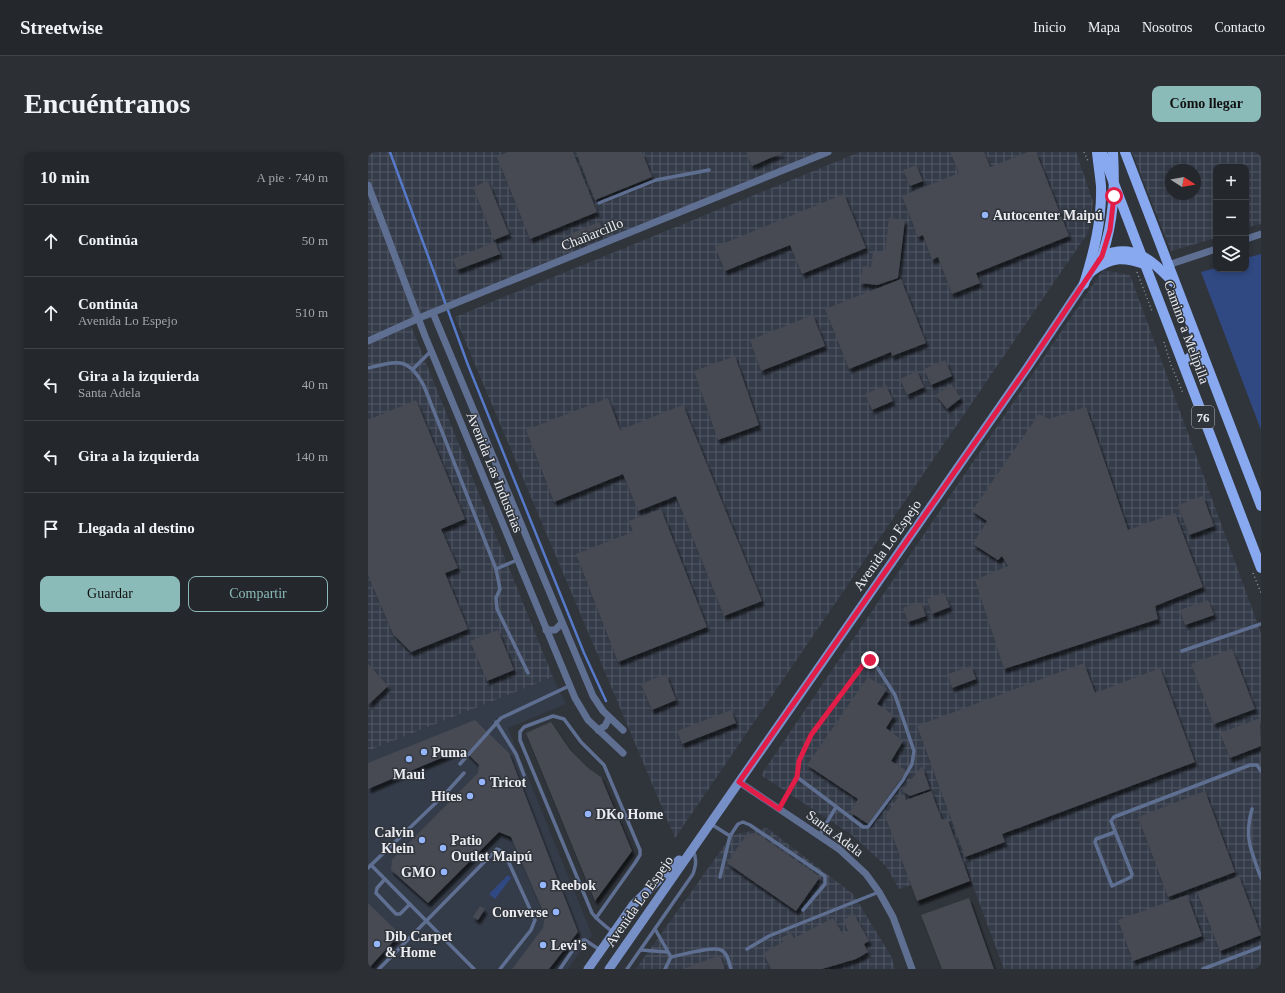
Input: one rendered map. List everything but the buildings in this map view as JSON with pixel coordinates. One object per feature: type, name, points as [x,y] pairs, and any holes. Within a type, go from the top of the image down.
[{"type":"main road","points":[[1084,284],[1100,222],[1101,186],[1097,152]]},
{"type":"main road","name":"Camino a Melipilla","points":[[1102,152],[1145,260],[1261,568]]},
{"type":"main road","points":[[1112,152],[1114,181],[1113,213],[1102,256],[1120,251],[1145,260],[1176,285]]},
{"type":"main road","name":"Camino a Melipilla","points":[[1125,152],[1261,506]]},
{"type":"main road","name":"Avenida Lo Espejo","points":[[609,969],[1102,256]]},
{"type":"main road","points":[[1092,270],[1106,262],[1120,259],[1145,260]]},
{"type":"main road","points":[[1183,363],[1190,356],[1203,356]]},
{"type":"main road","name":"Avenida Lo Espejo","points":[[588,969],[616,929],[647,890],[692,848]]},
{"type":"main road","points":[[616,929],[628,928],[632,936]]},
{"type":"street","name":"Chañarcillo","points":[[368,341],[419,318],[828,152]]},
{"type":"street","name":"Avenida Las Industrias","points":[[368,185],[432,352],[569,686],[583,714],[623,753]]},
{"type":"street","points":[[1249,238],[1261,234]]},
{"type":"street","points":[[1168,266],[1213,251]]},
{"type":"street","name":"Avenida Las Industrias","points":[[433,313],[593,696],[609,718],[622,730]]},
{"type":"street","points":[[546,630],[555,630],[562,623]]},
{"type":"street","points":[[598,730],[605,726],[609,718]]},
{"type":"street","name":"Santa Adela","points":[[739,782],[819,836],[857,865],[879,892],[898,928],[912,969]]},
{"type":"lane","points":[[599,203],[656,180],[709,170]]},
{"type":"lane","points":[[413,369],[432,352]]},
{"type":"lane","points":[[368,368],[394,362],[410,366],[424,386],[496,569],[500,589],[496,598],[497,609],[528,673]]},
{"type":"lane","points":[[496,569],[518,560]]},
{"type":"lane","points":[[1182,651],[1261,624]]},
{"type":"lane","points":[[779,809],[797,777],[799,761],[811,735],[866,661],[873,661],[895,695],[914,751],[912,764],[903,780],[868,827],[859,825],[797,777]]},
{"type":"lane","points":[[460,764],[496,722],[569,686]]},
{"type":"lane","points":[[596,918],[635,863],[640,855],[640,850],[604,765],[581,742],[564,719],[553,716],[524,727],[520,732],[520,740],[592,913],[596,918],[616,929]]},
{"type":"lane","points":[[496,722],[516,754],[524,775]]},
{"type":"lane","points":[[1115,832],[1096,839],[1095,842],[1112,886],[1131,877],[1132,874],[1111,821],[1114,817],[1250,765],[1257,765],[1261,771]]},
{"type":"lane","points":[[464,773],[446,794],[369,867],[385,879],[474,969]]},
{"type":"lane","points":[[819,836],[836,807]]},
{"type":"lane","points":[[1252,809],[1247,825],[1248,843],[1261,878]]},
{"type":"lane","points":[[720,877],[730,836],[738,824],[743,822],[750,825],[825,876],[825,884],[803,910]]},
{"type":"lane","points":[[710,823],[730,836]]},
{"type":"lane","points":[[627,969],[693,874],[696,866],[696,856],[692,848]]},
{"type":"lane","points":[[379,969],[497,849],[501,849],[504,852],[535,920],[531,930],[500,969]]},
{"type":"lane","points":[[385,879],[376,888],[376,893],[396,914],[400,914],[410,904]]},
{"type":"lane","points":[[747,949],[769,936],[879,892]]},
{"type":"lane","points":[[655,930],[672,958]]},
{"type":"lane","points":[[560,969],[579,941],[585,940],[601,951]]},
{"type":"lane","points":[[1205,969],[1261,947]]},
{"type":"lane","points":[[665,969],[672,958],[714,948],[722,950],[727,955],[731,969]]},
{"type":"lane","points":[[641,950],[667,952]]},
{"type":"shaded area","points":[[368,152],[820,152],[411,326],[553,677],[368,751]]},
{"type":"shaded area","points":[[860,152],[1076,152],[1093,202],[1090,226],[1087,234],[675,838],[455,317]]},
{"type":"shaded area","points":[[1132,152],[1261,152],[1261,224],[1249,227],[1249,164],[1213,164],[1213,239],[1171,251]]},
{"type":"shaded area","points":[[1261,254],[1261,430],[1201,272],[1213,269],[1213,272],[1249,272],[1249,257]]},
{"type":"shaded area","points":[[1103,270],[1130,275],[1261,633],[1261,969],[1004,969],[966,867],[899,889],[886,866],[852,835],[761,775]]},
{"type":"shaded area","points":[[553,677],[566,704],[508,728],[592,935],[568,969],[368,969],[368,751]]},
{"type":"shaded area","points":[[767,828],[853,894],[891,956],[895,969],[636,969],[732,835]]},
{"type":"shaded area","points":[[508,875],[511,878],[495,899],[489,894]]},
{"type":"waterway","points":[[390,152],[468,365],[584,653],[606,701]]},
{"type":"place","name":"Autocenter Maipú","points":[[985,215]]},
{"type":"place","name":"Puma","points":[[424,752]]},
{"type":"place","name":"Maui","points":[[409,759]]},
{"type":"place","name":"Tricot","points":[[482,782]]},
{"type":"place","name":"Hites","points":[[470,796]]},
{"type":"place","name":"DKo Home","points":[[588,814]]},
{"type":"place","name":"Calvin Klein","points":[[422,840]]},
{"type":"place","name":"Patio Outlet Maipú","points":[[443,848]]},
{"type":"place","name":"GMO","points":[[444,872]]},
{"type":"place","name":"Reebok","points":[[543,885]]},
{"type":"place","name":"Converse","points":[[556,912]]},
{"type":"place","name":"Dib Carpet & Home","points":[[377,944]]},
{"type":"place","name":"Levi's","points":[[543,945]]},
{"type":"route","points":[[870,660],[866,661],[811,735],[799,761],[797,777],[779,809],[739,782],[1027,368],[1102,256],[1110,230],[1114,196]]}]
